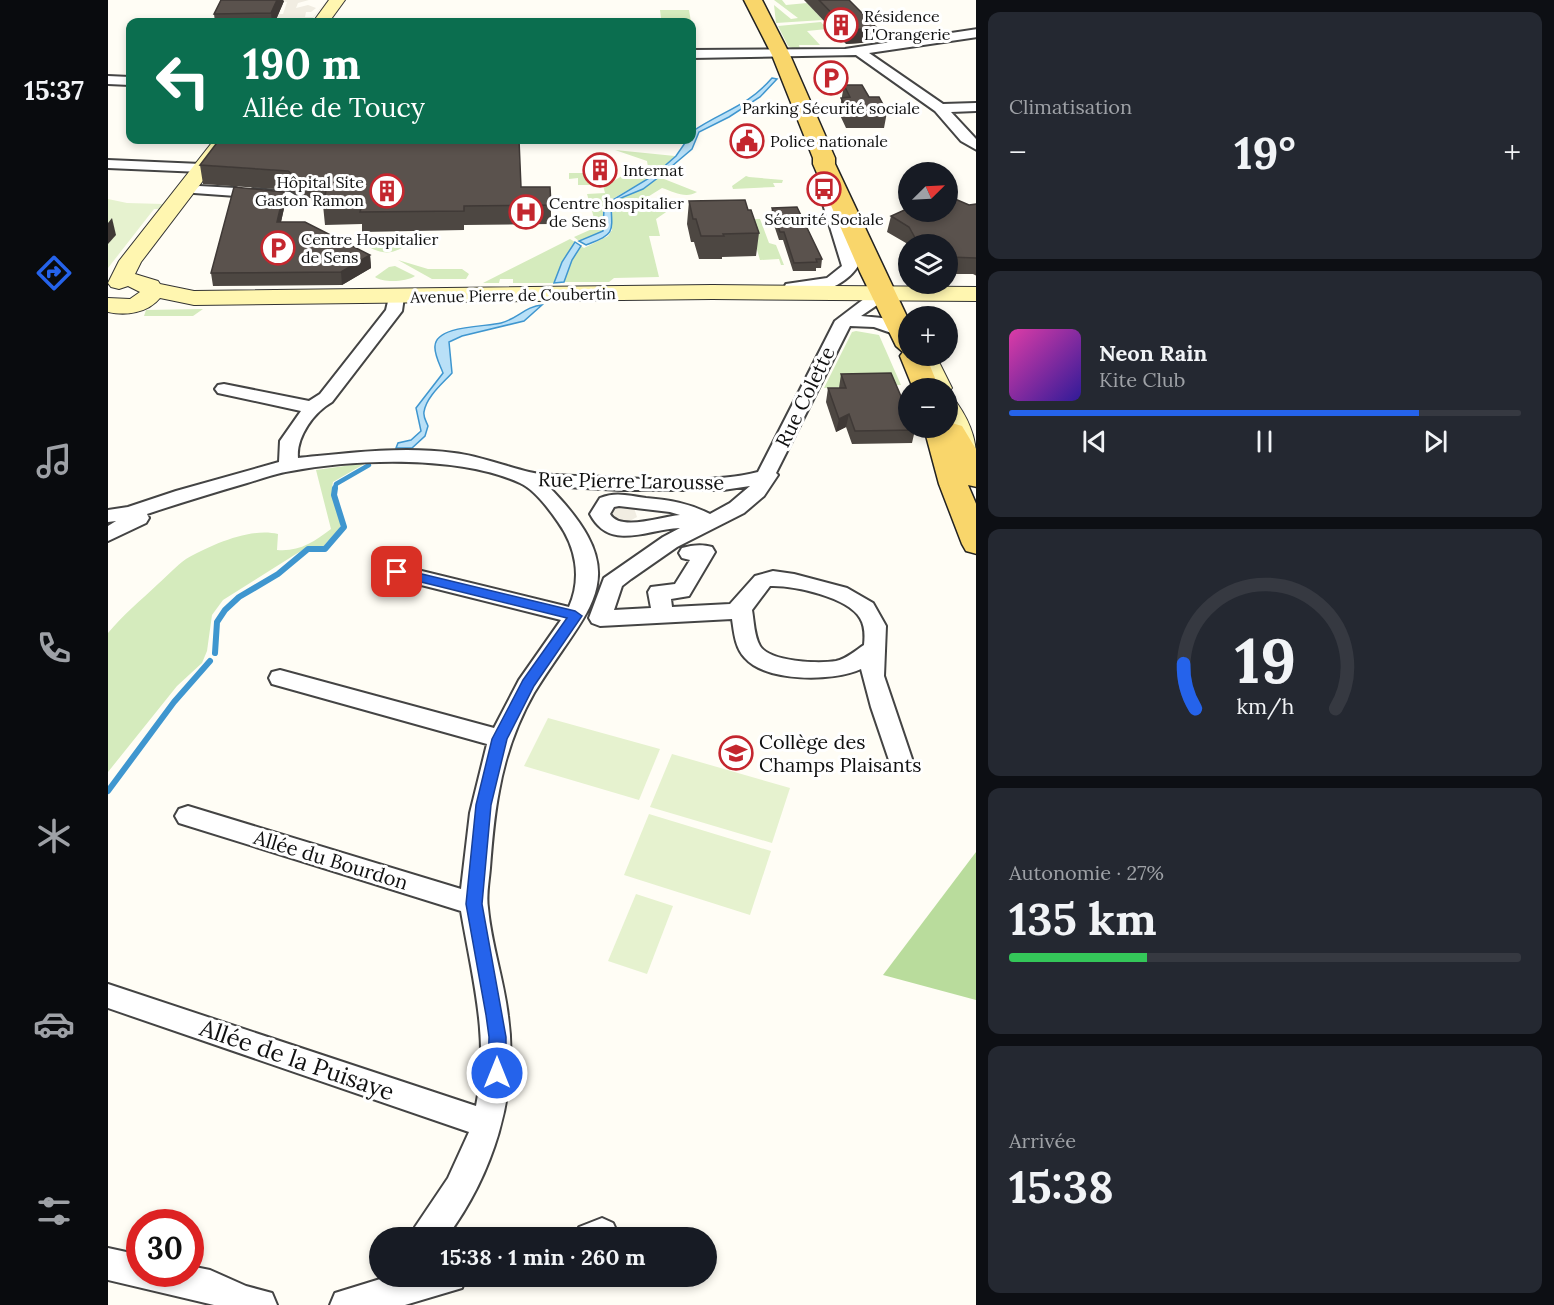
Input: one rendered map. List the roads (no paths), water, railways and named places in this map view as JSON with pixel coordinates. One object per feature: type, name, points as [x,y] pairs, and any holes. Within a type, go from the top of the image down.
[{"type":"main road","points":[[760,5],[771,37],[781,55],[851,226],[898,320]]},
{"type":"main road","points":[[941,438],[953,484],[973,526]]},
{"type":"main road","points":[[955,438],[976,478]]},
{"type":"street","points":[[324,18],[338,0]]},
{"type":"street","points":[[696,54],[781,55],[858,51],[976,33]]},
{"type":"street","points":[[858,51],[940,108],[961,134],[976,146]]},
{"type":"street","points":[[108,81],[126,81]]},
{"type":"street","points":[[940,108],[976,107]]},
{"type":"street","points":[[124,295],[141,248],[221,144]]},
{"type":"street","points":[[824,158],[819,169],[850,266],[846,285]]},
{"type":"street","points":[[108,164],[201,168]]},
{"type":"street","points":[[198,190],[291,197]]},
{"type":"street","points":[[846,285],[858,279],[847,236],[851,226]]},
{"type":"street","name":"Avenue Pierre de Coubertin","points":[[124,295],[288,301],[313,297],[712,292],[846,285],[883,293],[898,293]]},
{"type":"street","name":"Rue Colette","points":[[844,321],[842,314],[846,285]]},
{"type":"street","name":"Rue Colette","points":[[653,615],[600,618],[612,584],[737,508],[757,492],[844,321],[883,293]]},
{"type":"street","points":[[920,306],[938,294]]},
{"type":"street","name":"Avenue Pierre de Coubertin","points":[[958,294],[976,294]]},
{"type":"street","points":[[289,465],[288,445],[314,408],[326,398],[394,311],[396,297]]},
{"type":"street","points":[[844,321],[876,322],[898,333]]},
{"type":"street","points":[[224,389],[314,408]]},
{"type":"street","points":[[958,432],[976,472]]},
{"type":"street","name":"Rue Pierre Larousse","points":[[109,528],[131,513],[206,488],[289,465],[377,456],[454,459],[493,467],[529,479],[648,485],[722,484],[742,482],[768,474]]},
{"type":"street","points":[[435,1227],[463,1184],[486,1124],[497,1073],[498,1037],[474,904],[484,805],[500,739],[528,684],[575,616],[586,588],[587,569],[580,539],[572,524],[529,479]]},
{"type":"street","points":[[722,484],[732,498],[701,529],[705,552],[681,591],[660,592],[653,615],[741,609]]},
{"type":"street","points":[[109,528],[206,488]]},
{"type":"street","points":[[397,572],[575,616]]},
{"type":"street","points":[[873,649],[855,662],[835,670],[813,670],[777,665],[761,659],[751,651],[741,609],[758,584],[770,579],[795,581],[833,590],[847,595],[870,613],[876,636],[872,673],[900,759]]},
{"type":"street","points":[[280,678],[500,739]]},
{"type":"street","name":"Allée du Bourdon","points":[[188,816],[474,904]]},
{"type":"street","name":"Allée de la Puisaye","points":[[108,996],[486,1124]]},
{"type":"street","points":[[108,1264],[126,1268]]},
{"type":"street","points":[[204,1286],[243,1302],[260,1305]]},
{"type":"street","points":[[335,1305],[370,1287]]},
{"type":"street","points":[[347,1305],[411,1287]]},
{"type":"water","points":[[772,78],[777,79],[760,97],[729,117],[699,132],[696,139],[696,129],[744,102]]},
{"type":"water","points":[[684,144],[694,144],[692,149],[665,172],[660,170],[676,156]]},
{"type":"water","points":[[654,175],[659,177],[643,189],[616,200],[611,207],[612,223],[606,236],[586,245],[579,241],[603,231],[606,204]]},
{"type":"water","points":[[575,242],[581,246],[572,260],[564,282],[554,283],[562,262]]},
{"type":"water","points":[[542,305],[524,321],[462,336],[449,342],[452,373],[425,406],[424,416],[428,426],[425,436],[412,448],[396,448],[398,443],[411,440],[421,431],[416,408],[443,373],[435,352],[438,339],[444,334],[463,328],[501,323]]},
{"type":"waterway","points":[[335,489],[336,484],[369,465]]},
{"type":"waterway","points":[[215,653],[217,622],[225,610],[239,597],[278,574],[308,549],[325,549],[344,527],[334,495],[335,488]]},
{"type":"waterway","points":[[108,791],[174,702],[210,661]]},
{"type":"place","name":"Résidence L'Orangerie","points":[[841,25]]},
{"type":"place","name":"Parking Sécurité sociale","points":[[831,78]]},
{"type":"place","name":"Police nationale","points":[[747,141]]},
{"type":"place","name":"Internat","points":[[600,170]]},
{"type":"place","name":"Sécurité Sociale","points":[[824,189]]},
{"type":"place","name":"Hôpital Site Gaston Ramon","points":[[387,191]]},
{"type":"place","name":"Centre hospitalier de Sens","points":[[526,212]]},
{"type":"place","name":"Centre Hospitalier de Sens","points":[[278,248]]},
{"type":"place","name":"Collège des Champs Plaisants","points":[[736,753]]}]
